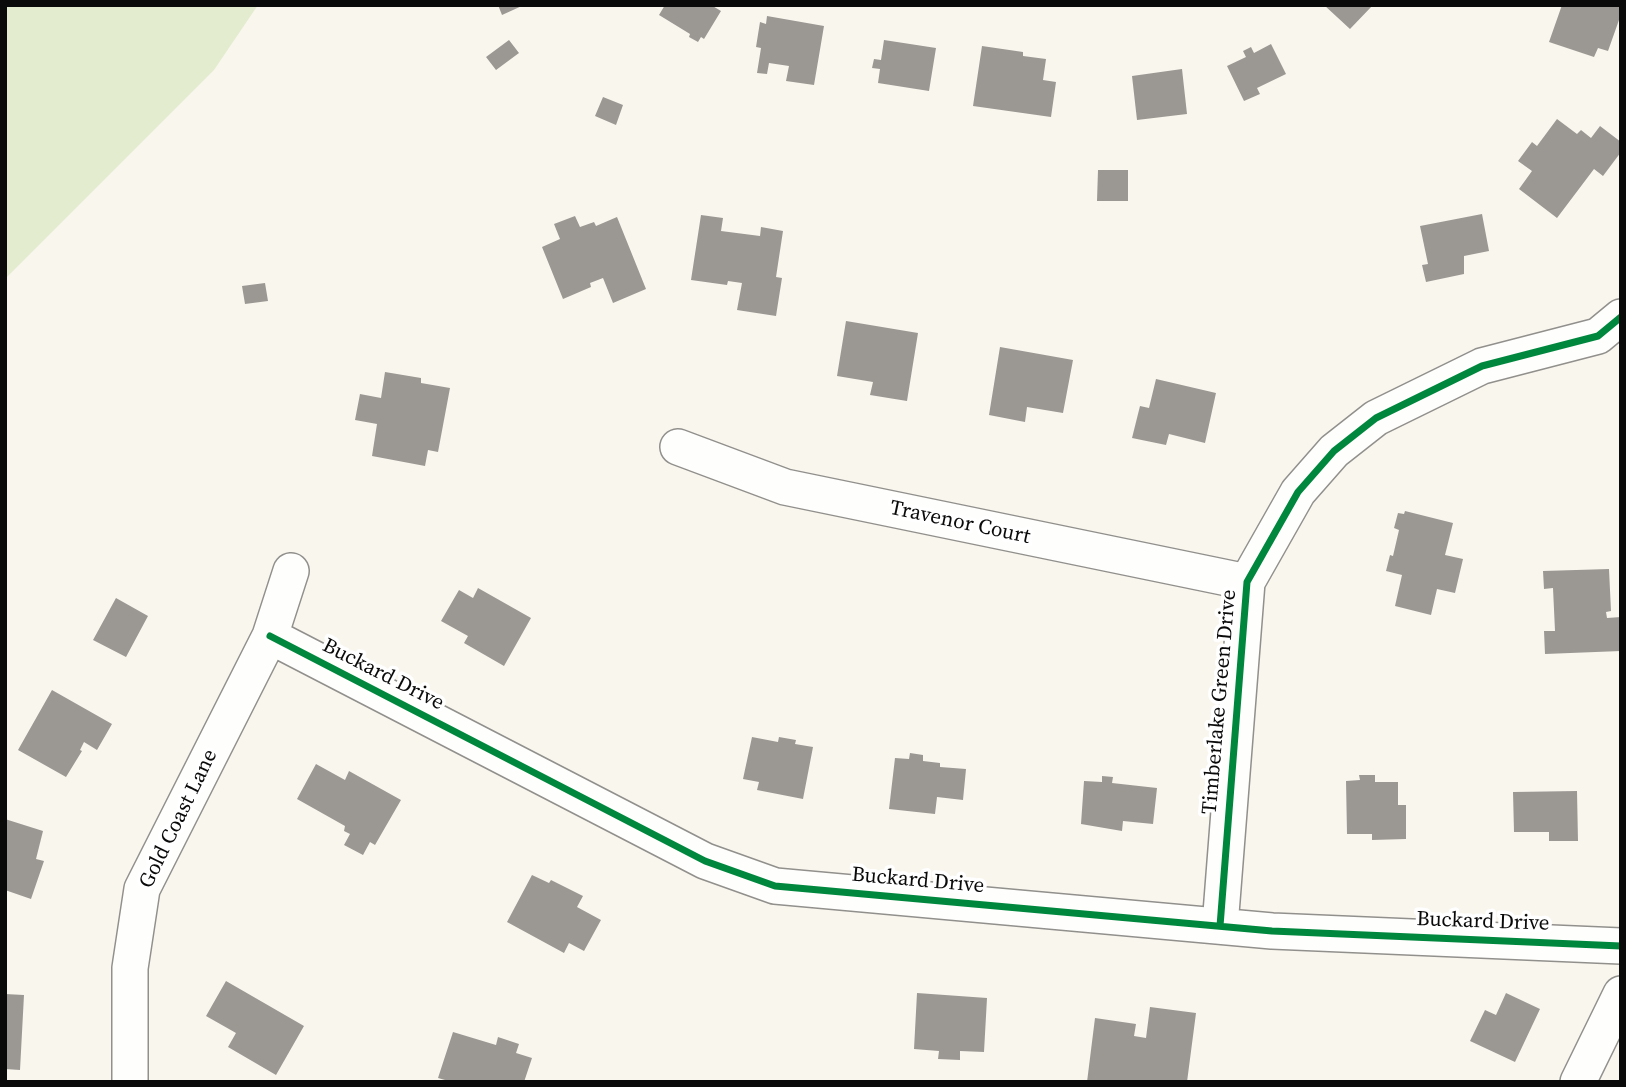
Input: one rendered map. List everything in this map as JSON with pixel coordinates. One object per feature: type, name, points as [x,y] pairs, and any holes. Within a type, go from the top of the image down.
[{"type":"street","name":"Timberlake Green Drive","points":[[1220,926],[1247,582],[1298,492],[1334,451],[1376,418],[1482,366],[1598,336],[1621,317]]},
{"type":"street","name":"Travenor Court","points":[[678,447],[785,487],[1247,582]]},
{"type":"street","name":"Gold Coast Lane","points":[[130,1082],[130,968],[142,889],[270,636],[291,571]]},
{"type":"street","name":"Buckard Drive","points":[[270,636],[705,861],[775,886],[1286,931],[1621,946]]},
{"type":"street","points":[[1578,1082],[1621,994]]},
{"type":"green space","points":[[5,5],[258,5],[214,70],[5,279]]},
{"type":"building","points":[[498,5],[524,5],[502,15]]},
{"type":"building","points":[[665,5],[711,5],[721,11],[704,39],[701,37],[698,42],[659,15]]},
{"type":"building","points":[[1324,5],[1373,5],[1350,29]]},
{"type":"building","points":[[1562,5],[1621,5],[1621,21],[1619,20],[1608,51],[1598,48],[1594,57],[1549,42]]},
{"type":"building","points":[[767,16],[824,26],[814,85],[786,81],[789,66],[769,63],[767,74],[757,73],[761,48],[756,47],[760,22],[766,24]]},
{"type":"building","points":[[509,40],[519,53],[496,70],[486,57]]},
{"type":"building","points":[[884,40],[936,48],[929,91],[878,83],[880,69],[872,68],[874,59],[881,60]]},
{"type":"building","points":[[1271,44],[1286,74],[1257,88],[1260,94],[1244,101],[1227,66],[1246,57],[1243,51],[1251,47],[1254,53]]},
{"type":"building","points":[[982,46],[1023,52],[1023,56],[1046,59],[1043,80],[1056,82],[1051,117],[973,106]]},
{"type":"building","points":[[1182,69],[1187,114],[1137,120],[1132,76]]},
{"type":"building","points":[[603,97],[623,105],[616,125],[595,116]]},
{"type":"building","points":[[1557,119],[1577,134],[1581,130],[1591,138],[1600,126],[1621,142],[1621,152],[1603,176],[1594,169],[1557,218],[1519,189],[1532,171],[1518,161],[1532,142],[1537,146]]},
{"type":"building","points":[[1098,170],[1128,170],[1128,201],[1097,201]]},
{"type":"building","points":[[1482,214],[1489,251],[1464,256],[1464,274],[1426,282],[1422,265],[1428,264],[1420,226]]},
{"type":"building","points":[[701,215],[723,218],[721,231],[760,236],[761,227],[783,231],[776,277],[782,278],[776,316],[737,310],[742,283],[728,281],[727,285],[691,280]]},
{"type":"building","points":[[575,216],[580,227],[594,222],[596,226],[617,217],[646,289],[613,303],[603,278],[590,283],[591,287],[563,299],[542,247],[560,239],[554,224]]},
{"type":"building","points":[[265,283],[268,301],[245,304],[242,286]]},
{"type":"building","points":[[846,321],[918,333],[907,401],[870,395],[873,382],[837,376]]},
{"type":"building","points":[[1000,347],[1073,360],[1063,413],[1027,407],[1025,422],[989,415]]},
{"type":"building","points":[[385,372],[421,378],[421,383],[450,388],[438,452],[428,450],[425,466],[372,456],[377,424],[355,420],[360,394],[381,398]]},
{"type":"building","points":[[1156,379],[1216,393],[1205,443],[1169,434],[1166,445],[1132,438],[1140,406],[1149,408]]},
{"type":"building","points":[[1405,511],[1453,523],[1445,555],[1463,559],[1455,593],[1437,589],[1431,615],[1395,606],[1402,575],[1386,571],[1390,555],[1393,556],[1399,530],[1394,528],[1398,513],[1404,514]]},
{"type":"building","points":[[1609,569],[1611,611],[1606,612],[1607,618],[1621,617],[1621,651],[1545,654],[1544,631],[1555,631],[1553,588],[1544,589],[1543,571]]},
{"type":"building","points":[[478,588],[531,618],[504,666],[464,643],[468,636],[441,621],[459,590],[473,598]]},
{"type":"building","points":[[116,598],[148,616],[126,657],[93,640]]},
{"type":"building","points":[[52,690],[112,724],[97,750],[84,742],[80,750],[82,751],[66,777],[18,750]]},
{"type":"building","points":[[752,737],[778,742],[779,737],[796,740],[795,744],[813,747],[803,799],[757,790],[759,782],[743,779]]},
{"type":"building","points":[[910,753],[923,755],[923,761],[940,763],[940,767],[966,769],[963,800],[937,797],[935,814],[889,809],[895,758],[909,759]]},
{"type":"building","points":[[316,764],[345,780],[349,771],[401,800],[375,845],[370,842],[363,855],[344,845],[350,834],[344,831],[345,826],[297,799]]},
{"type":"building","points":[[1359,775],[1375,775],[1375,782],[1398,782],[1398,805],[1406,805],[1406,839],[1372,840],[1372,834],[1347,834],[1346,781],[1360,780]]},
{"type":"building","points":[[1102,776],[1113,777],[1112,783],[1157,788],[1153,824],[1123,821],[1122,831],[1081,824],[1084,781],[1102,782]]},
{"type":"building","points":[[1577,791],[1578,841],[1549,841],[1549,832],[1514,832],[1513,792]]},
{"type":"building","points":[[5,819],[43,831],[36,859],[44,861],[31,899],[5,890]]},
{"type":"building","points":[[532,875],[549,883],[551,880],[583,896],[577,907],[601,920],[584,951],[569,943],[564,953],[507,922]]},
{"type":"building","points":[[226,981],[304,1026],[276,1075],[228,1047],[236,1033],[206,1016]]},
{"type":"building","points":[[917,993],[987,998],[984,1052],[960,1051],[960,1060],[938,1059],[939,1051],[914,1049]]},
{"type":"building","points":[[1506,993],[1540,1009],[1515,1062],[1470,1041],[1485,1010],[1496,1015]]},
{"type":"building","points":[[5,994],[24,995],[20,1070],[5,1069]]},
{"type":"building","points":[[1150,1007],[1196,1013],[1187,1082],[1087,1082],[1095,1018],[1136,1024],[1134,1036],[1146,1038]]},
{"type":"building","points":[[453,1032],[496,1045],[498,1037],[519,1044],[516,1053],[532,1058],[524,1082],[452,1082],[438,1078]]},
{"type":"cycle path","points":[[1220,926],[1247,582],[1298,492],[1334,451],[1376,418],[1482,366],[1598,336],[1621,317]]},
{"type":"cycle path","points":[[270,636],[705,861],[775,886],[1272,931],[1621,946]]}]
